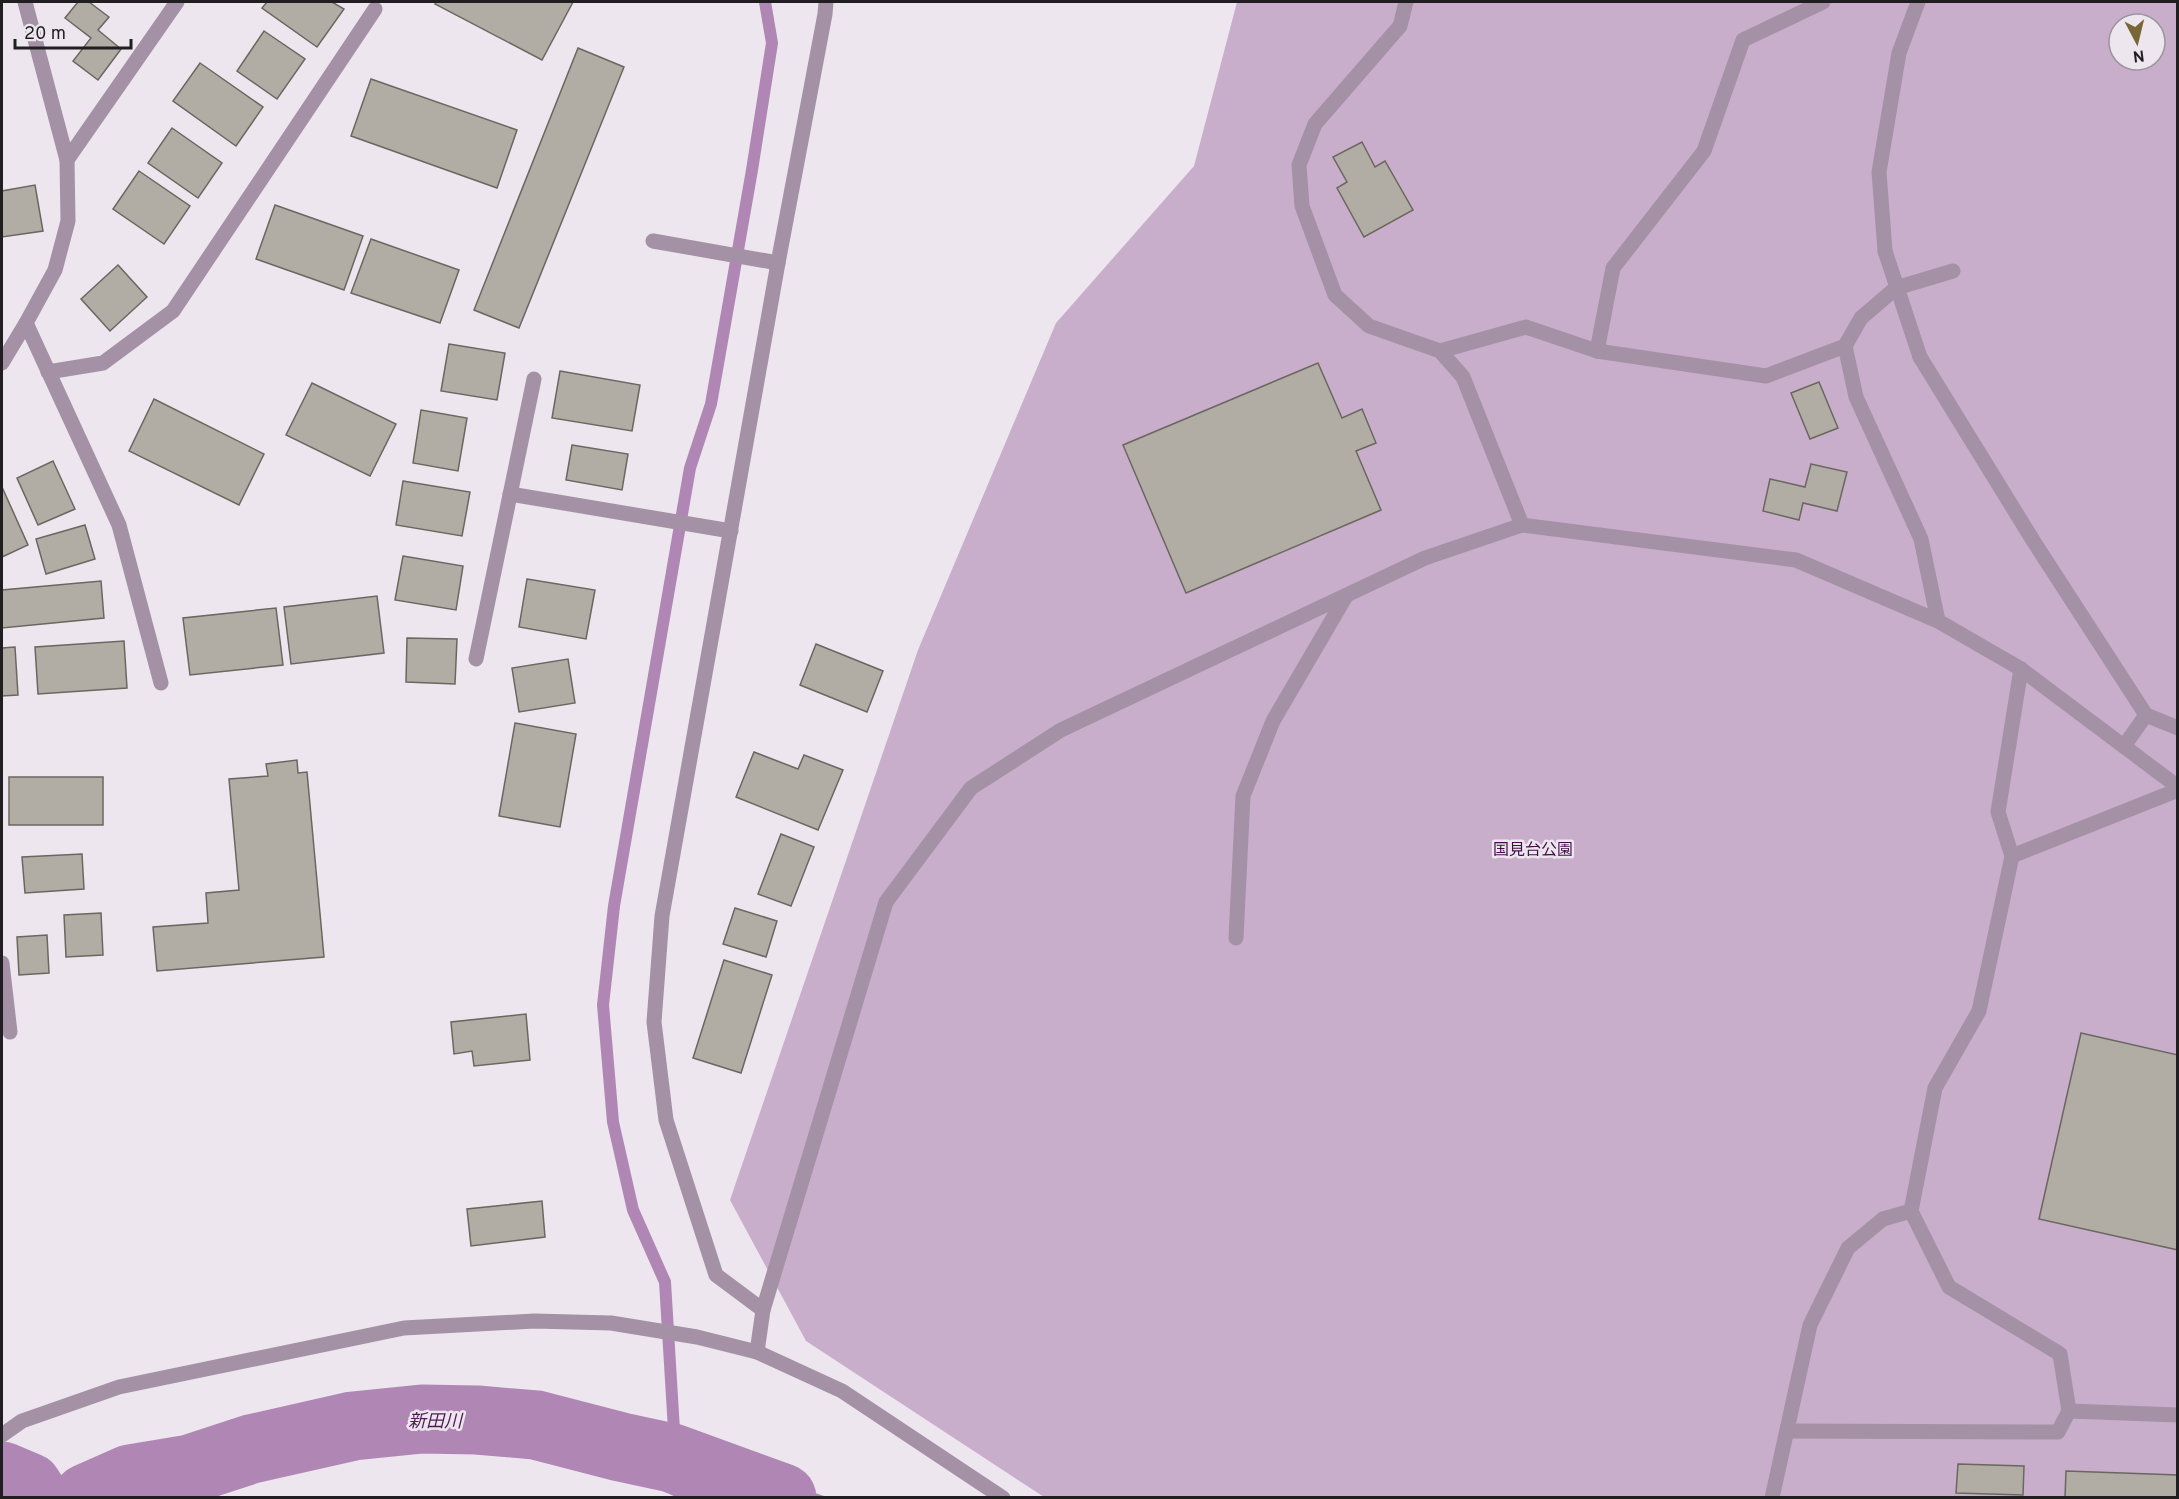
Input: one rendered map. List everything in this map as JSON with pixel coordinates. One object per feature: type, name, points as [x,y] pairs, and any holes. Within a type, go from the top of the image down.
[{"type":"street","points":[[2,363],[55,270],[68,221],[67,160],[25,2]]},
{"type":"street","points":[[67,160],[177,2]]},
{"type":"street","points":[[763,1310],[716,1275],[666,1120],[654,1022],[662,916],[826,2]]},
{"type":"street","points":[[1406,2],[1400,26],[1315,124],[1299,165],[1302,206],[1335,295],[1369,326],[1440,351],[1463,377],[1522,525]]},
{"type":"street","points":[[1597,351],[1613,268],[1704,151],[1743,40],[1823,2]]},
{"type":"street","points":[[1918,2],[1899,53],[1879,172],[1885,251],[1920,357],[2034,542],[2146,715],[2178,728]]},
{"type":"street","points":[[48,372],[103,363],[173,311],[375,9]]},
{"type":"street","points":[[653,241],[778,263]]},
{"type":"street","points":[[1440,351],[1527,327],[1597,351],[1766,376],[1845,346],[1861,318],[1896,288],[1953,271]]},
{"type":"street","points":[[26,324],[118,525],[161,683]]},
{"type":"street","points":[[1845,346],[1856,397],[1921,538],[1938,621]]},
{"type":"street","points":[[476,660],[534,379]]},
{"type":"street","points":[[510,494],[731,531]]},
{"type":"street","points":[[757,1352],[763,1310],[886,902],[971,788],[1061,730],[1425,558],[1522,525],[1796,560],[1938,621],[2021,669],[2178,788]]},
{"type":"street","points":[[1236,938],[1243,796],[1273,721],[1346,596]]},
{"type":"street","points":[[1786,1431],[2058,1432],[2069,1411],[2060,1354],[1949,1287],[1911,1211],[1935,1088],[1979,1011],[2012,856],[1998,812],[2021,669]]},
{"type":"street","points":[[2124,747],[2146,715]]},
{"type":"street","points":[[2012,856],[2178,788]]},
{"type":"street","points":[[2,963],[10,1032]]},
{"type":"street","points":[[1772,1497],[1810,1324],[1848,1248],[1883,1219],[1911,1211]]},
{"type":"street","points":[[2,1434],[22,1422],[119,1387],[404,1328],[534,1321],[611,1323],[697,1337],[757,1352],[842,1391],[1003,1497]]},
{"type":"street","points":[[2069,1411],[2178,1415]]},
{"type":"green space","name":"国見台公園","points":[[1237,2],[2177,2],[2177,1497],[1044,1497],[806,1341],[730,1200],[918,650],[1056,323],[1194,166]]},
{"type":"shaded area","points":[[643,1438],[684,1449],[827,1497],[676,1497],[629,1475],[620,1449]]},
{"type":"building","points":[[78,2],[89,2],[109,17],[98,30],[121,49],[98,80],[73,61],[91,38],[65,18]]},
{"type":"building","points":[[267,2],[332,2],[344,9],[317,47],[262,8]]},
{"type":"building","points":[[436,2],[573,2],[542,60],[435,4]]},
{"type":"building","points":[[264,31],[305,59],[277,99],[237,71]]},
{"type":"building","points":[[578,48],[624,67],[519,328],[474,310]]},
{"type":"building","points":[[200,63],[263,107],[236,146],[173,101]]},
{"type":"building","points":[[371,79],[517,130],[497,188],[351,136]]},
{"type":"building","points":[[172,128],[222,163],[198,198],[148,163]]},
{"type":"building","points":[[1362,142],[1375,167],[1385,161],[1413,210],[1364,237],[1337,188],[1347,182],[1333,157]]},
{"type":"building","points":[[139,171],[190,206],[164,244],[113,209]]},
{"type":"building","points":[[35,185],[43,231],[2,237],[2,191]]},
{"type":"building","points":[[275,205],[363,236],[344,290],[256,259]]},
{"type":"building","points":[[371,239],[459,270],[440,323],[351,293]]},
{"type":"building","points":[[118,265],[147,297],[110,331],[81,299]]},
{"type":"building","points":[[449,344],[505,353],[497,400],[441,391]]},
{"type":"building","points":[[1318,363],[1342,418],[1362,409],[1376,443],[1356,451],[1381,510],[1186,593],[1123,445]]},
{"type":"building","points":[[560,371],[640,385],[632,431],[552,418]]},
{"type":"building","points":[[1819,382],[1838,428],[1810,439],[1791,393]]},
{"type":"building","points":[[312,383],[396,424],[370,476],[286,435]]},
{"type":"building","points":[[154,399],[264,454],[239,505],[129,451]]},
{"type":"building","points":[[421,410],[467,418],[458,471],[413,463]]},
{"type":"building","points":[[572,445],[628,454],[622,490],[566,480]]},
{"type":"building","points":[[53,461],[75,509],[38,525],[17,478]]},
{"type":"building","points":[[1811,464],[1847,472],[1837,511],[1803,503],[1799,520],[1763,511],[1770,479],[1805,487]]},
{"type":"building","points":[[403,481],[470,492],[462,536],[396,525]]},
{"type":"building","points":[[2,487],[28,545],[2,557]]},
{"type":"building","points":[[85,525],[95,559],[46,574],[36,539]]},
{"type":"building","points":[[403,556],[463,566],[456,610],[395,600]]},
{"type":"building","points":[[527,579],[595,590],[586,639],[519,627]]},
{"type":"building","points":[[101,581],[104,618],[2,628],[2,590]]},
{"type":"building","points":[[377,596],[384,653],[291,664],[284,607]]},
{"type":"building","points":[[276,608],[283,665],[190,675],[183,618]]},
{"type":"building","points":[[407,638],[457,639],[455,684],[406,682]]},
{"type":"building","points":[[124,641],[127,688],[38,694],[35,647]]},
{"type":"building","points":[[816,644],[883,671],[867,712],[800,685]]},
{"type":"building","points":[[15,647],[18,695],[2,696],[2,648]]},
{"type":"building","points":[[568,659],[575,703],[519,712],[512,668]]},
{"type":"building","points":[[515,723],[576,734],[560,827],[499,816]]},
{"type":"building","points":[[754,752],[798,769],[804,755],[843,770],[818,830],[736,797]]},
{"type":"building","points":[[297,760],[298,773],[307,772],[324,957],[157,971],[153,927],[208,923],[206,893],[239,890],[229,779],[268,776],[266,764]]},
{"type":"building","points":[[9,777],[103,777],[103,825],[9,825]]},
{"type":"building","points":[[781,834],[814,847],[791,906],[758,894]]},
{"type":"building","points":[[82,854],[84,889],[25,893],[22,857]]},
{"type":"building","points":[[735,908],[777,921],[766,957],[723,944]]},
{"type":"building","points":[[101,913],[103,955],[66,957],[64,915]]},
{"type":"building","points":[[47,935],[49,973],[19,975],[17,937]]},
{"type":"building","points":[[724,960],[772,975],[741,1073],[693,1058]]},
{"type":"building","points":[[526,1014],[530,1060],[474,1066],[472,1051],[454,1054],[451,1022]]},
{"type":"building","points":[[2081,1033],[2178,1055],[2178,1250],[2039,1219]]},
{"type":"building","points":[[542,1201],[545,1237],[471,1246],[467,1209]]},
{"type":"building","points":[[1958,1464],[2024,1466],[2023,1495],[1956,1493]]},
{"type":"building","points":[[2066,1471],[2178,1475],[2178,1498],[2065,1498]]},
{"type":"waterway","points":[[672,1458],[674,1430],[665,1282],[633,1210],[613,1122],[603,1005],[614,906],[690,468],[711,404],[752,170],[772,43],[765,2]]},
{"type":"waterway","name":"新田川","points":[[87,1498],[130,1479],[190,1469],[251,1449],[353,1426],[422,1419],[477,1420],[536,1425],[672,1458],[782,1498]]},
{"type":"waterway","points":[[2,1476],[28,1487],[35,1498]]}]
